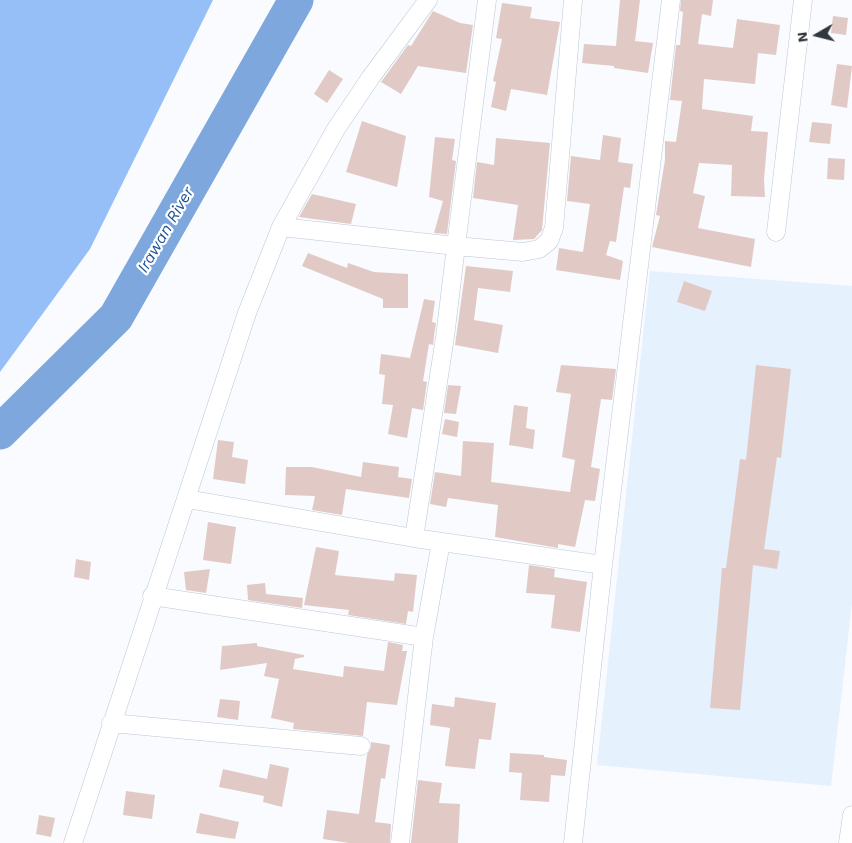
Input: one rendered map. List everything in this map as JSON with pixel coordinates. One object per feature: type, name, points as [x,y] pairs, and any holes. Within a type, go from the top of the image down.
[{"type":"street","points":[[73,843],[152,596],[187,499],[247,313],[281,226],[336,129],[371,77],[428,0]]},
{"type":"street","points":[[414,538],[445,337],[488,0]]},
{"type":"street","points":[[281,226],[456,246],[524,252],[539,249],[548,241],[554,228],[573,0]]},
{"type":"street","points":[[574,843],[603,565],[671,0]]},
{"type":"street","points":[[776,232],[803,0]]},
{"type":"street","points":[[187,499],[414,538],[603,565]]},
{"type":"street","points":[[400,843],[424,637],[441,542]]},
{"type":"street","points":[[152,596],[424,637]]},
{"type":"street","points":[[111,723],[361,746]]},
{"type":"street","points":[[848,843],[852,816]]},
{"type":"shaded area","points":[[0,0],[213,0],[90,249],[0,372]]},
{"type":"shaded area","points":[[650,271],[852,286],[852,603],[831,786],[597,765]]},
{"type":"building","points":[[620,0],[640,0],[635,41],[653,43],[648,73],[614,68],[614,66],[582,63],[584,44],[616,46]]},
{"type":"building","points":[[681,0],[713,0],[711,16],[702,14],[698,44],[733,48],[737,19],[780,25],[776,55],[758,53],[755,84],[704,79],[702,109],[753,116],[751,131],[768,132],[764,180],[765,197],[731,196],[732,165],[699,163],[693,193],[705,196],[698,228],[755,239],[751,267],[652,247],[660,216],[656,215],[665,160],[665,141],[676,142],[682,101],[670,100],[676,45],[680,45],[683,12],[680,11]]},
{"type":"building","points":[[502,3],[532,7],[530,18],[560,22],[547,95],[511,89],[506,111],[491,107],[496,82],[493,81],[502,39],[496,38]]},
{"type":"building","points":[[433,11],[460,23],[473,25],[466,73],[418,66],[401,94],[381,82],[408,45],[411,46]]},
{"type":"building","points":[[833,16],[848,18],[846,35],[831,33]]},
{"type":"building","points":[[837,64],[852,66],[847,108],[831,105]]},
{"type":"building","points":[[329,70],[343,79],[327,103],[314,94]]},
{"type":"building","points":[[362,121],[406,136],[397,187],[346,172]]},
{"type":"building","points":[[812,122],[832,124],[830,144],[809,142]]},
{"type":"building","points":[[603,135],[621,138],[618,162],[633,164],[630,188],[624,187],[616,242],[610,241],[606,255],[623,261],[620,280],[556,270],[559,248],[583,252],[590,204],[567,201],[571,156],[600,160]]},
{"type":"building","points":[[435,137],[455,139],[452,160],[456,161],[447,234],[434,233],[443,201],[429,197]]},
{"type":"building","points":[[496,138],[550,143],[542,230],[534,239],[513,240],[518,205],[473,198],[477,162],[494,165]]},
{"type":"building","points":[[828,158],[845,159],[844,180],[827,179]]},
{"type":"building","points":[[312,194],[356,204],[351,224],[299,217]]},
{"type":"building","points":[[308,253],[347,268],[348,263],[374,272],[408,274],[408,308],[383,308],[383,299],[302,266]]},
{"type":"building","points":[[466,266],[513,271],[510,292],[478,288],[474,320],[503,325],[498,353],[455,345]]},
{"type":"building","points":[[684,281],[712,291],[705,311],[677,302]]},
{"type":"building","points":[[424,299],[435,301],[432,322],[436,323],[433,345],[429,344],[423,381],[427,382],[423,410],[412,408],[407,438],[388,434],[393,405],[382,404],[385,375],[379,374],[381,354],[410,358]]},
{"type":"building","points":[[561,365],[616,369],[612,400],[601,399],[591,467],[600,469],[595,501],[585,500],[575,547],[558,544],[558,548],[495,537],[498,505],[448,498],[446,507],[430,504],[435,472],[461,476],[463,441],[494,443],[491,482],[570,492],[575,460],[562,457],[571,394],[556,392]]},
{"type":"building","points":[[756,365],[791,369],[781,458],[777,457],[764,549],[780,551],[777,569],[753,565],[740,710],[710,708],[722,568],[726,568],[740,459],[746,460]]},
{"type":"building","points":[[448,385],[461,386],[456,414],[444,413]]},
{"type":"building","points":[[514,405],[528,407],[526,428],[535,430],[533,449],[509,445]]},
{"type":"building","points":[[445,419],[459,422],[457,437],[442,434]]},
{"type":"building","points":[[218,440],[234,442],[232,457],[248,460],[245,484],[213,479]]},
{"type":"building","points":[[363,462],[399,467],[398,477],[412,479],[409,498],[346,489],[342,515],[312,510],[315,496],[285,495],[286,467],[312,467],[361,477]]},
{"type":"building","points":[[208,522],[236,527],[231,564],[203,560]]},
{"type":"building","points":[[316,547],[339,551],[335,575],[394,581],[395,573],[417,575],[413,612],[408,611],[406,624],[348,615],[349,610],[304,605]]},
{"type":"building","points":[[76,559],[91,562],[89,580],[74,577]]},
{"type":"building","points":[[529,565],[555,569],[554,577],[587,582],[580,632],[551,628],[555,595],[526,593]]},
{"type":"building","points":[[210,569],[206,593],[186,590],[184,572]]},
{"type":"building","points":[[265,583],[266,594],[303,598],[302,608],[248,600],[247,585]]},
{"type":"building","points":[[388,642],[403,645],[402,651],[407,651],[397,705],[367,702],[363,736],[293,729],[294,723],[271,718],[279,679],[264,676],[267,663],[220,670],[222,646],[257,643],[257,646],[304,655],[304,657],[295,659],[293,669],[343,677],[344,666],[384,671]]},
{"type":"building","points":[[455,697],[496,703],[491,740],[479,739],[475,769],[445,766],[450,728],[430,725],[432,704],[454,707]]},
{"type":"building","points":[[220,699],[240,701],[238,720],[217,717]]},
{"type":"building","points":[[371,742],[390,745],[385,779],[381,778],[375,822],[391,824],[390,843],[349,843],[323,839],[327,810],[359,814],[367,755]]},
{"type":"building","points":[[510,753],[544,755],[544,757],[567,760],[565,776],[551,775],[549,802],[520,800],[522,773],[509,772]]},
{"type":"building","points":[[270,764],[289,768],[282,807],[263,802],[264,796],[219,787],[223,769],[267,779]]},
{"type":"building","points":[[418,780],[442,783],[439,803],[460,804],[458,843],[411,843]]},
{"type":"building","points":[[126,791],[155,795],[152,819],[123,815]]},
{"type":"building","points":[[200,813],[239,822],[235,839],[196,833]]},
{"type":"building","points":[[39,815],[55,818],[51,837],[36,834]]},
{"type":"waterway","name":"Irawan River","points":[[0,432],[116,317],[296,0]]}]
